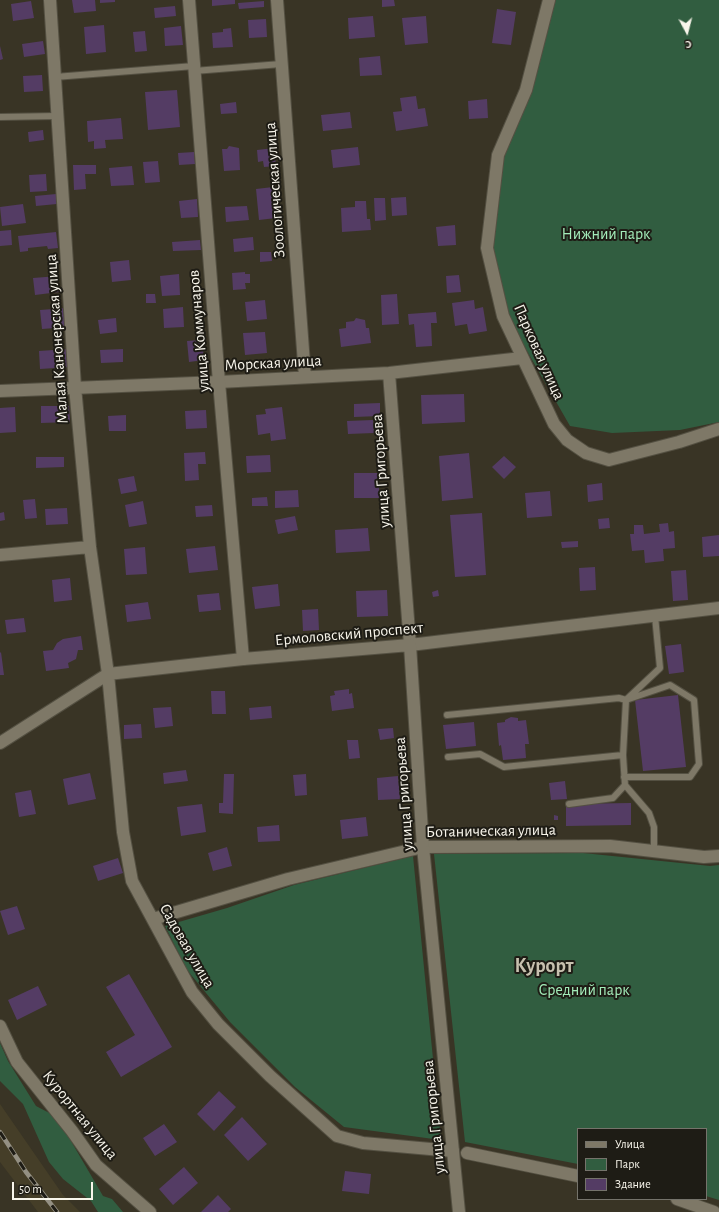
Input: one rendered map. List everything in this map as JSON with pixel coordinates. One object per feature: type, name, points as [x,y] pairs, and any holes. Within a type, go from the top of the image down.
[{"type":"street","name":"Малая Канонерская улица","points":[[50,0],[75,387],[90,547],[108,674]]},
{"type":"street","name":"улица Коммунаров","points":[[189,0],[219,382],[243,659]]},
{"type":"street","name":"Зоологическая улица","points":[[277,0],[305,377]]},
{"type":"street","name":"Парковая улица","points":[[549,0],[526,90],[498,155],[487,248],[503,316],[554,424],[568,440],[586,453],[610,460],[679,442],[719,429]]},
{"type":"street","name":"Морская улица","points":[[0,391],[389,373],[522,358]]},
{"type":"street","name":"улица Григорьева","points":[[389,373],[410,645],[423,847],[459,1212]]},
{"type":"street","points":[[0,555],[90,547]]},
{"type":"street","name":"Ермоловский проспект","points":[[0,743],[108,674],[243,659],[410,645],[719,608]]},
{"type":"street","name":"Садовая улица","points":[[108,674],[123,832],[132,881],[192,992],[218,1024],[270,1076],[337,1136],[363,1143],[453,1151]]},
{"type":"street","name":"Ботаническая улица","points":[[153,920],[288,879],[423,847],[610,846],[704,856],[719,856]]},
{"type":"street","name":"Курортная улица","points":[[0,1026],[17,1062],[72,1131],[96,1165],[150,1212]]},
{"type":"street","points":[[467,1153],[577,1176]]},
{"type":"street","points":[[680,1200],[714,1212]]},
{"type":"lane","points":[[55,77],[281,64]]},
{"type":"lane","points":[[0,117],[58,116]]},
{"type":"lane","points":[[654,616],[660,668],[626,700],[623,755],[625,785],[649,813],[654,827],[654,851]]},
{"type":"lane","points":[[448,715],[619,698],[626,700],[670,685],[694,700],[699,764],[690,777],[624,777]]},
{"type":"lane","points":[[448,758],[480,754],[504,766],[623,755]]},
{"type":"lane","points":[[569,804],[613,798],[625,785]]},
{"type":"lane","points":[[453,1151],[467,1153]]},
{"type":"shaded area","points":[[0,1104],[63,1195],[80,1212],[38,1212],[0,1162]]},
{"type":"green space","name":"Нижний парк","points":[[552,0],[719,0],[719,422],[680,430],[612,433],[570,426],[508,315],[491,243],[500,160]]},
{"type":"green space","name":"Средний парк","points":[[583,853],[710,866],[719,865],[719,1200],[707,1196],[707,1128],[577,1128],[577,1164],[465,1142],[434,854]]},
{"type":"green space","points":[[413,856],[441,1140],[344,1127],[295,1087],[230,1022],[187,970],[165,926],[227,908],[294,885]]},
{"type":"green space","points":[[0,1043],[8,1061],[36,1106],[57,1117],[103,1196],[112,1199],[123,1212],[98,1212],[91,1201],[63,1179],[49,1162],[23,1104],[0,1081]]},
{"type":"building","points":[[72,0],[95,0],[96,11],[74,13]]},
{"type":"building","points":[[100,0],[115,0],[115,2],[100,3]]},
{"type":"building","points":[[212,0],[235,0],[235,4],[212,6]]},
{"type":"building","points":[[382,0],[394,0],[395,6],[382,7]]},
{"type":"building","points":[[31,1],[34,18],[13,21],[11,4]]},
{"type":"building","points":[[264,1],[264,7],[239,9],[238,3]]},
{"type":"building","points":[[175,6],[176,16],[155,18],[154,8]]},
{"type":"building","points":[[497,9],[516,12],[511,45],[492,43]]},
{"type":"building","points":[[373,16],[375,37],[349,39],[348,18]]},
{"type":"building","points":[[426,16],[428,43],[405,45],[402,18]]},
{"type":"building","points":[[266,19],[267,37],[249,38],[248,20]]},
{"type":"building","points":[[104,25],[106,52],[86,54],[84,27]]},
{"type":"building","points":[[181,26],[183,45],[165,46],[164,28]]},
{"type":"building","points":[[231,28],[233,47],[213,48],[212,33],[223,32],[223,29]]},
{"type":"building","points":[[145,31],[147,51],[135,52],[133,32]]},
{"type":"building","points":[[43,41],[45,54],[24,57],[22,44]]},
{"type":"building","points":[[0,46],[3,59],[0,60]]},
{"type":"building","points":[[380,56],[382,75],[360,76],[359,58]]},
{"type":"building","points":[[42,75],[43,91],[24,92],[23,76]]},
{"type":"building","points":[[177,90],[180,127],[148,130],[145,92]]},
{"type":"building","points":[[416,96],[418,109],[425,108],[428,126],[396,131],[393,112],[402,111],[400,98]]},
{"type":"building","points":[[487,99],[488,118],[469,119],[468,101]]},
{"type":"building","points":[[236,102],[237,113],[221,114],[220,104]]},
{"type":"building","points":[[350,112],[352,128],[323,131],[321,115]]},
{"type":"building","points":[[121,118],[123,139],[105,140],[106,148],[94,149],[94,141],[88,142],[87,121]]},
{"type":"building","points":[[43,130],[44,140],[29,142],[28,132]]},
{"type":"building","points":[[229,146],[239,148],[240,170],[224,171],[222,149],[227,149]]},
{"type":"building","points":[[358,147],[360,165],[333,168],[331,150]]},
{"type":"building","points":[[274,148],[276,166],[264,167],[263,161],[258,162],[257,150]]},
{"type":"building","points":[[194,152],[195,164],[179,165],[178,153]]},
{"type":"building","points":[[158,161],[160,182],[145,183],[143,162]]},
{"type":"building","points":[[73,165],[96,165],[96,174],[85,174],[86,189],[74,190]]},
{"type":"building","points":[[132,166],[134,185],[111,186],[109,168]]},
{"type":"building","points":[[46,174],[47,191],[30,192],[29,175]]},
{"type":"building","points":[[273,187],[276,218],[259,220],[256,189]]},
{"type":"building","points":[[56,194],[57,204],[36,206],[35,196]]},
{"type":"building","points":[[406,197],[407,215],[392,216],[391,198]]},
{"type":"building","points":[[374,198],[385,198],[386,220],[375,221]]},
{"type":"building","points":[[197,199],[198,217],[181,218],[179,201]]},
{"type":"building","points":[[355,201],[366,201],[367,219],[370,219],[371,230],[342,232],[341,208],[355,207]]},
{"type":"building","points":[[23,204],[26,223],[2,226],[0,207]]},
{"type":"building","points":[[247,206],[249,220],[226,222],[225,207]]},
{"type":"building","points":[[455,225],[456,245],[438,246],[436,227]]},
{"type":"building","points":[[11,230],[12,245],[0,246],[0,231]]},
{"type":"building","points":[[56,232],[58,248],[48,249],[47,246],[28,248],[28,251],[20,252],[18,236]]},
{"type":"building","points":[[253,237],[254,250],[234,252],[233,239]]},
{"type":"building","points":[[200,240],[201,250],[173,251],[172,242]]},
{"type":"building","points":[[260,252],[271,252],[272,261],[260,262]]},
{"type":"building","points":[[129,260],[131,280],[112,282],[110,262]]},
{"type":"building","points":[[245,272],[245,274],[250,274],[250,283],[245,283],[246,289],[233,290],[232,273]]},
{"type":"building","points":[[179,274],[180,295],[162,296],[160,276]]},
{"type":"building","points":[[459,275],[461,292],[447,293],[446,276]]},
{"type":"building","points":[[58,276],[59,292],[35,295],[33,278]]},
{"type":"building","points":[[146,294],[155,294],[156,303],[146,303]]},
{"type":"building","points":[[397,294],[399,324],[382,325],[381,295]]},
{"type":"building","points":[[265,300],[267,319],[247,321],[245,302]]},
{"type":"building","points":[[474,300],[475,309],[483,307],[487,331],[469,334],[467,324],[455,326],[452,303]]},
{"type":"building","points":[[183,307],[184,327],[164,328],[163,309]]},
{"type":"building","points":[[67,308],[68,327],[42,329],[40,310]]},
{"type":"building","points":[[436,312],[437,323],[431,323],[432,346],[416,347],[414,324],[409,325],[408,314]]},
{"type":"building","points":[[116,318],[117,332],[100,334],[98,320]]},
{"type":"building","points":[[356,318],[365,320],[366,328],[369,328],[371,343],[341,347],[339,329],[346,328],[346,322],[354,321]]},
{"type":"building","points":[[265,332],[267,353],[245,355],[243,333]]},
{"type":"building","points":[[202,340],[204,360],[189,362],[187,341]]},
{"type":"building","points":[[69,349],[70,367],[40,369],[39,351]]},
{"type":"building","points":[[123,349],[123,362],[101,363],[100,350]]},
{"type":"building","points":[[464,394],[465,422],[422,424],[421,395]]},
{"type":"building","points":[[380,403],[380,416],[354,417],[354,404]]},
{"type":"building","points":[[41,406],[69,406],[70,422],[41,423]]},
{"type":"building","points":[[15,407],[16,432],[0,433],[0,408]]},
{"type":"building","points":[[282,407],[286,439],[271,441],[270,433],[258,435],[256,415],[266,414],[265,409]]},
{"type":"building","points":[[206,410],[207,428],[186,429],[185,411]]},
{"type":"building","points":[[126,415],[126,431],[109,431],[108,416]]},
{"type":"building","points":[[373,420],[374,433],[348,434],[347,421]]},
{"type":"building","points":[[205,452],[206,464],[198,464],[199,480],[185,481],[184,453]]},
{"type":"building","points":[[469,453],[473,498],[442,501],[439,456]]},
{"type":"building","points":[[270,455],[271,472],[247,473],[246,456]]},
{"type":"building","points":[[504,456],[516,467],[504,479],[492,467]]},
{"type":"building","points":[[36,457],[64,457],[64,467],[36,468]]},
{"type":"building","points":[[354,473],[379,473],[379,498],[354,498]]},
{"type":"building","points":[[134,476],[137,491],[121,494],[118,479]]},
{"type":"building","points":[[602,483],[603,500],[588,502],[587,485]]},
{"type":"building","points":[[298,490],[299,507],[275,508],[275,491]]},
{"type":"building","points":[[550,491],[552,516],[527,518],[525,493]]},
{"type":"building","points":[[267,497],[268,506],[252,506],[252,498]]},
{"type":"building","points":[[35,499],[37,518],[25,519],[23,500]]},
{"type":"building","points":[[143,501],[147,524],[129,527],[125,505]]},
{"type":"building","points":[[212,505],[213,516],[196,517],[195,506]]},
{"type":"building","points":[[67,508],[68,524],[46,525],[45,509]]},
{"type":"building","points":[[4,512],[5,520],[0,521],[0,513]]},
{"type":"building","points":[[482,513],[486,575],[455,577],[450,515]]},
{"type":"building","points":[[295,516],[298,530],[278,534],[275,520]]},
{"type":"building","points":[[609,518],[610,528],[599,529],[598,519]]},
{"type":"building","points":[[668,523],[669,532],[674,531],[675,548],[663,549],[664,561],[645,563],[644,550],[632,551],[630,534],[634,534],[634,525],[643,525],[644,534],[660,532],[659,524]]},
{"type":"building","points":[[368,528],[370,551],[336,553],[335,530]]},
{"type":"building","points":[[719,535],[719,556],[703,557],[702,537]]},
{"type":"building","points":[[578,541],[578,547],[562,548],[561,542]]},
{"type":"building","points":[[215,546],[218,570],[189,573],[186,549]]},
{"type":"building","points":[[145,547],[147,574],[126,575],[124,549]]},
{"type":"building","points":[[595,567],[596,590],[580,591],[579,568]]},
{"type":"building","points":[[686,570],[688,600],[673,601],[671,571]]},
{"type":"building","points":[[70,578],[72,600],[54,602],[52,580]]},
{"type":"building","points":[[278,584],[280,606],[255,609],[252,587]]},
{"type":"building","points":[[387,590],[388,616],[357,617],[356,591]]},
{"type":"building","points":[[438,590],[439,596],[433,597],[432,592]]},
{"type":"building","points":[[219,593],[221,610],[199,612],[197,595]]},
{"type":"building","points":[[148,602],[151,619],[127,622],[125,605]]},
{"type":"building","points":[[318,609],[319,630],[303,631],[302,610]]},
{"type":"building","points":[[24,618],[26,632],[7,634],[5,620]]},
{"type":"building","points":[[81,636],[83,650],[78,650],[76,659],[68,663],[69,668],[46,671],[43,651],[53,650],[57,643],[63,639]]},
{"type":"building","points":[[681,644],[684,672],[669,674],[665,646]]},
{"type":"building","points":[[1,652],[4,675],[0,675]]},
{"type":"building","points":[[349,689],[349,694],[352,693],[354,708],[332,711],[330,696],[335,695],[334,691]]},
{"type":"building","points":[[211,691],[225,691],[226,714],[212,714]]},
{"type":"building","points":[[678,695],[686,767],[643,771],[635,700]]},
{"type":"building","points":[[271,706],[272,718],[250,720],[249,708]]},
{"type":"building","points":[[171,707],[173,726],[155,728],[153,708]]},
{"type":"building","points":[[511,717],[518,718],[518,721],[526,720],[529,744],[525,744],[526,758],[503,760],[501,745],[499,746],[497,723],[505,722],[505,720]]},
{"type":"building","points":[[474,722],[476,746],[446,749],[443,725]]},
{"type":"building","points":[[141,724],[142,738],[124,739],[124,725]]},
{"type":"building","points":[[393,728],[394,738],[380,740],[378,729]]},
{"type":"building","points":[[347,740],[358,740],[360,758],[349,759]]},
{"type":"building","points":[[186,770],[188,781],[164,784],[163,773]]},
{"type":"building","points":[[90,773],[96,799],[68,805],[63,779]]},
{"type":"building","points":[[224,774],[234,774],[233,814],[219,813],[219,803],[223,803]]},
{"type":"building","points":[[306,774],[307,795],[295,796],[293,775]]},
{"type":"building","points":[[398,776],[400,799],[378,800],[377,778]]},
{"type":"building","points":[[565,781],[567,799],[551,800],[549,783]]},
{"type":"building","points":[[31,790],[36,814],[19,817],[15,793]]},
{"type":"building","points":[[631,803],[631,825],[566,826],[566,804]]},
{"type":"building","points":[[202,804],[206,832],[181,836],[177,807]]},
{"type":"building","points":[[554,815],[558,816],[558,820],[554,820]]},
{"type":"building","points":[[366,817],[368,836],[342,839],[340,820]]},
{"type":"building","points":[[279,825],[280,841],[258,842],[257,827]]},
{"type":"building","points":[[227,847],[232,866],[213,871],[208,853]]},
{"type":"building","points":[[118,858],[123,873],[98,881],[93,866]]},
{"type":"building","points":[[17,906],[25,929],[8,935],[0,911]]},
{"type":"building","points":[[129,974],[172,1047],[121,1077],[106,1052],[135,1035],[106,987]]},
{"type":"building","points":[[38,986],[47,1005],[17,1020],[8,1000]]},
{"type":"building","points":[[219,1091],[236,1107],[214,1131],[197,1114]]},
{"type":"building","points":[[242,1117],[267,1144],[248,1161],[224,1135]]},
{"type":"building","points":[[164,1124],[177,1142],[155,1156],[143,1138]]},
{"type":"building","points":[[184,1167],[198,1183],[173,1205],[159,1189]]},
{"type":"building","points":[[345,1171],[371,1174],[369,1194],[342,1191]]},
{"type":"building","points":[[218,1195],[231,1209],[228,1212],[201,1212]]},
{"type":"railway","points":[[0,1132],[26,1172],[57,1212]]},
{"type":"district","name":"Курорт","points":[[544,966]]}]
